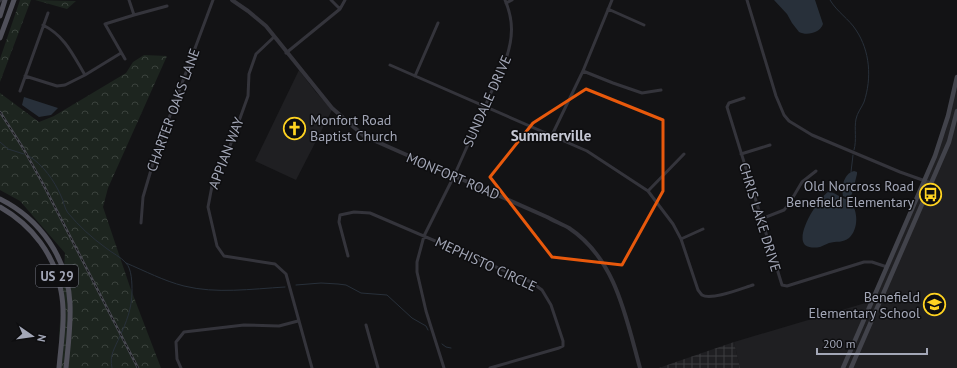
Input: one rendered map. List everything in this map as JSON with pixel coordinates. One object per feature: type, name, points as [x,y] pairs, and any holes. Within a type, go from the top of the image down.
[{"type":"main road","points":[[0,16],[5,0]]},
{"type":"main road","points":[[0,38],[14,0]]},
{"type":"main road","points":[[843,368],[942,137],[957,77]]},
{"type":"main road","points":[[851,368],[948,142],[957,110]]},
{"type":"main road","name":"US 29","points":[[0,199],[34,222],[47,238],[60,261],[68,287],[70,320],[66,368]]},
{"type":"main road","name":"US 29","points":[[0,207],[21,220],[31,230],[50,256],[57,274],[62,292],[63,313],[59,368]]},
{"type":"main road","points":[[41,242],[47,238]]},
{"type":"main road","points":[[60,350],[67,350]]},
{"type":"street","points":[[129,0],[134,15]]},
{"type":"street","name":"CHARTER OAKS LANE","points":[[141,223],[143,197],[156,153],[213,0]]},
{"type":"street","name":"MONFORT ROAD","points":[[232,0],[266,26],[286,53],[332,108],[364,136],[568,228],[585,240],[608,270],[613,281],[640,368]]},
{"type":"street","points":[[331,0],[340,9]]},
{"type":"street","points":[[286,53],[340,9],[345,0]]},
{"type":"street","points":[[505,1],[512,0]]},
{"type":"street","points":[[552,135],[583,71],[612,0]]},
{"type":"street","points":[[747,0],[776,96],[784,116],[789,121],[812,135],[900,172],[931,183]]},
{"type":"street","name":"SUNDALE DRIVE","points":[[444,368],[426,311],[417,272],[418,262],[424,236],[454,176],[506,59],[511,43],[512,32],[505,1]]},
{"type":"street","points":[[125,59],[104,24],[167,6]]},
{"type":"street","points":[[608,9],[644,25]]},
{"type":"street","points":[[20,91],[48,13]]},
{"type":"street","points":[[415,76],[438,23]]},
{"type":"street","points":[[43,25],[54,30],[60,36],[85,75]]},
{"type":"street","name":"APPIAN WAY","points":[[274,37],[256,54],[249,74],[248,96],[230,146],[212,186],[208,207],[217,246],[224,256],[275,264],[286,274],[312,368]]},
{"type":"street","points":[[26,76],[57,86],[65,85],[122,53]]},
{"type":"street","points":[[390,65],[587,151],[648,191],[666,214],[681,238],[698,290],[702,294],[706,296],[715,296],[753,286]]},
{"type":"street","points":[[583,71],[613,84],[642,93],[661,90]]},
{"type":"street","name":"CHRIS LAKE DRIVE","points":[[744,98],[729,103],[727,107],[782,285],[786,286],[864,262],[872,262],[887,267]]},
{"type":"street","points":[[741,154],[770,145]]},
{"type":"street","points":[[648,191],[684,154]]},
{"type":"street","points":[[761,219],[784,210],[802,182],[816,172]]},
{"type":"street","name":"MEPHISTO CIRCLE","points":[[348,256],[339,222],[340,215],[354,212],[370,213],[531,282],[542,290],[551,305],[563,340],[563,346],[490,368]]},
{"type":"street","points":[[681,238],[703,229]]},
{"type":"street","points":[[181,368],[177,359],[176,342],[184,332],[244,325],[279,326],[298,321]]},
{"type":"street","points":[[366,325],[378,368]]},
{"type":"highlighted area","points":[[586,89],[663,120],[663,191],[622,265],[552,257],[490,177],[533,123]]},
{"type":"shaded area","points":[[774,0],[815,0],[823,24],[819,30],[813,33],[806,34],[799,32],[787,14]]},
{"type":"shaded area","points":[[299,70],[332,110],[296,180],[255,161]]},
{"type":"shaded area","points":[[957,82],[957,368],[740,368],[734,342],[872,301],[946,130]]},
{"type":"shaded area","points":[[24,97],[58,108],[51,115],[39,117],[22,105]]},
{"type":"shaded area","points":[[854,171],[857,172],[857,174],[852,194],[848,198],[843,196],[842,189],[848,174]]},
{"type":"shaded area","points":[[828,192],[834,193],[850,202],[855,210],[856,225],[852,235],[844,241],[829,243],[814,248],[808,247],[805,245],[803,240],[805,226],[814,209]]},
{"type":"shaded area","points":[[734,342],[740,368],[659,368],[673,363]]},
{"type":"green space","points":[[20,0],[31,0],[0,82],[0,59]]},
{"type":"green space","points":[[35,0],[76,1],[67,9]]},
{"type":"green space","points":[[144,55],[167,56],[108,188],[103,207],[130,287],[161,368],[60,368],[59,336],[65,253],[20,201],[0,190],[0,93],[39,122],[54,116],[126,73],[133,62]]},
{"type":"waterway","points":[[830,0],[856,30],[861,38],[867,56],[869,74],[867,93],[856,119],[854,150]]},
{"type":"waterway","points":[[0,142],[8,149],[24,154]]},
{"type":"waterway","points":[[851,172],[853,155]]},
{"type":"waterway","points":[[29,156],[43,168],[51,179],[72,218],[86,232],[124,261],[128,266],[131,277],[132,298],[130,310],[114,348],[111,359],[112,368]]},
{"type":"waterway","points":[[126,263],[155,276],[184,286],[208,290],[285,287]]},
{"type":"waterway","points":[[296,285],[321,283],[338,284],[346,285],[361,293],[387,295],[412,318],[426,326],[428,330]]},
{"type":"waterway","points":[[442,344],[451,348]]},
{"type":"railway","points":[[0,112],[23,148],[42,182],[138,368]]},
{"type":"place","name":"Monfort Road Baptist Church","points":[[295,128]]},
{"type":"place","name":"Old Norcross Road Benefield Elementary","points":[[930,194]]},
{"type":"place","name":"Benefield Elementary School","points":[[935,305]]},
{"type":"district","name":"Summerville","points":[[551,136]]}]
